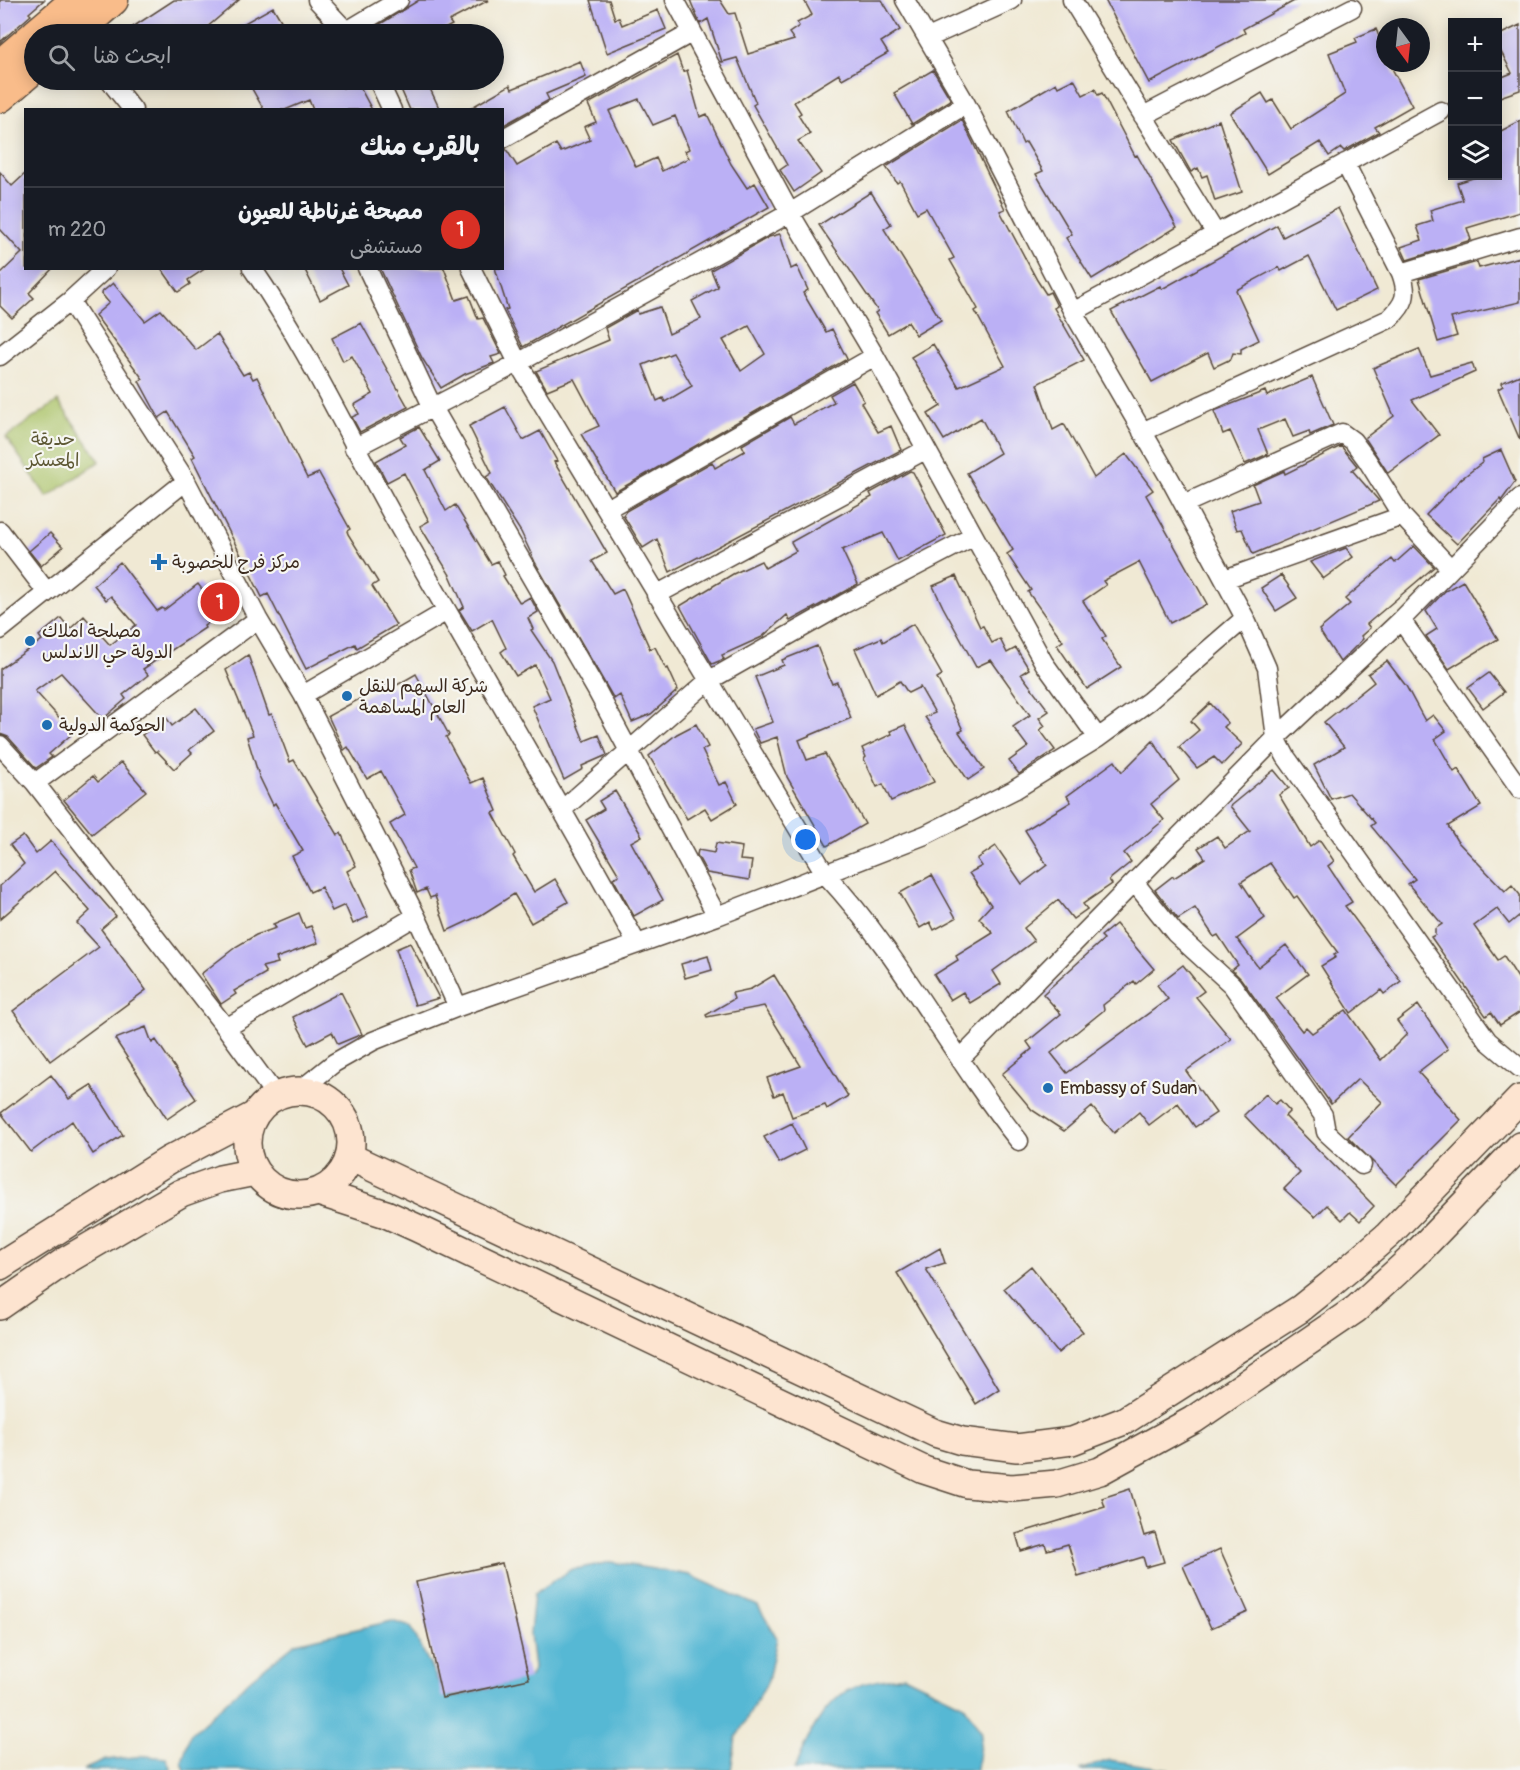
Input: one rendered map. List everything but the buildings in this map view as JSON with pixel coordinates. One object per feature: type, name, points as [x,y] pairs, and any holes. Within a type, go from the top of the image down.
[{"type":"main road","points":[[48,24],[76,0]]},
{"type":"main road","points":[[87,24],[112,0]]},
{"type":"main road","points":[[0,65],[24,44]]},
{"type":"main road","points":[[0,97],[24,77]]},
{"type":"street","points":[[317,0],[340,24]]},
{"type":"street","points":[[362,24],[399,0]]},
{"type":"street","points":[[675,0],[690,33],[790,213],[875,356],[1044,663],[1098,738]]},
{"type":"street","points":[[905,0],[966,104],[1073,312],[1184,504],[1245,618],[1267,668],[1276,738],[1286,757],[1488,1041],[1520,1068]]},
{"type":"street","points":[[928,38],[1012,0]]},
{"type":"street","points":[[1072,0],[1215,234]]},
{"type":"street","points":[[1143,116],[1352,8]]},
{"type":"street","points":[[504,138],[690,33]]},
{"type":"street","points":[[117,90],[131,108]]},
{"type":"street","points":[[383,90],[391,108]]},
{"type":"street","points":[[354,448],[518,363],[790,213],[966,104]]},
{"type":"street","points":[[1073,312],[1441,111]]},
{"type":"street","points":[[1142,432],[1389,319],[1406,299],[1401,273],[1346,163]]},
{"type":"street","points":[[1401,273],[1520,237]]},
{"type":"street","points":[[0,356],[70,301],[104,270]]},
{"type":"street","points":[[253,270],[277,305],[354,448],[563,808],[637,944]]},
{"type":"street","points":[[368,270],[432,406],[629,749],[717,916]]},
{"type":"street","points":[[472,270],[518,363],[825,875],[860,912],[1019,1141]]},
{"type":"street","points":[[70,301],[186,481],[258,619],[303,695],[416,916],[458,1007]]},
{"type":"street","points":[[607,509],[875,356]]},
{"type":"street","points":[[1184,504],[1342,433],[1353,441],[1367,460],[1402,516],[1450,568]]},
{"type":"street","points":[[656,595],[925,450]]},
{"type":"street","points":[[0,630],[186,481]]},
{"type":"street","points":[[961,1058],[1276,738],[1401,620],[1520,498]]},
{"type":"street","points":[[1225,579],[1402,516]]},
{"type":"street","points":[[0,531],[46,591]]},
{"type":"street","points":[[563,808],[708,681],[844,604],[974,536]]},
{"type":"street","points":[[303,695],[447,611]]},
{"type":"street","points":[[0,1266],[169,1160],[255,1115],[353,1051],[458,1007],[717,916],[825,875],[925,835],[1014,790],[1098,738],[1190,667],[1245,618]]},
{"type":"street","points":[[35,783],[258,619]]},
{"type":"street","points":[[1401,620],[1520,789]]},
{"type":"street","points":[[0,746],[35,783],[226,1028],[287,1094],[317,1094],[333,1103],[344,1116],[350,1130],[350,1157],[343,1172],[332,1184],[318,1192],[290,1195],[271,1187],[255,1172],[250,1161],[247,1143],[250,1125],[255,1115]]},
{"type":"street","points":[[1135,883],[1175,933],[1232,985],[1323,1115],[1326,1132],[1362,1166]]},
{"type":"street","points":[[226,1028],[416,916]]},
{"type":"street","points":[[350,1157],[935,1433],[962,1442],[1017,1448],[1072,1441],[1124,1421],[1300,1309],[1388,1235],[1520,1099]]},
{"type":"street","points":[[318,1192],[386,1214],[417,1228],[924,1470],[967,1484],[1012,1488],[1057,1484],[1100,1471],[1193,1420],[1324,1332],[1356,1309],[1414,1256],[1520,1146]]},
{"type":"street","points":[[0,1306],[65,1261],[181,1193],[220,1179],[255,1172]]},
{"type":"green space","name":"حديقة المعسكر","points":[[58,401],[100,461],[47,497],[6,437]]},
{"type":"water","points":[[611,1562],[690,1575],[758,1606],[777,1638],[768,1681],[736,1738],[731,1770],[185,1770],[182,1762],[190,1735],[252,1678],[296,1643],[392,1621],[411,1627],[445,1695],[454,1697],[530,1677],[534,1667],[530,1634],[534,1594],[570,1570]]},
{"type":"water","points":[[904,1676],[964,1705],[982,1733],[976,1770],[794,1770],[818,1721],[836,1700],[857,1686]]},
{"type":"water","points":[[145,1756],[166,1758],[171,1770],[83,1770],[106,1760]]},
{"type":"water","points":[[1110,1760],[1167,1769],[1169,1770],[1079,1770]]},
{"type":"place","name":"مركز فرح للخصوبة","points":[[159,562]]},
{"type":"place","name":"مصحة غرناطة للعيون","points":[[220,602]]},
{"type":"place","name":"مصلحة املاك الدولة حي الاندلس","points":[[30,641]]},
{"type":"place","name":"شركة السهم للنقل العام المساهمة","points":[[347,696]]},
{"type":"place","name":"الحوكمة الدولية","points":[[47,725]]},
{"type":"place","name":"Embassy of Sudan","points":[[1048,1088]]}]
